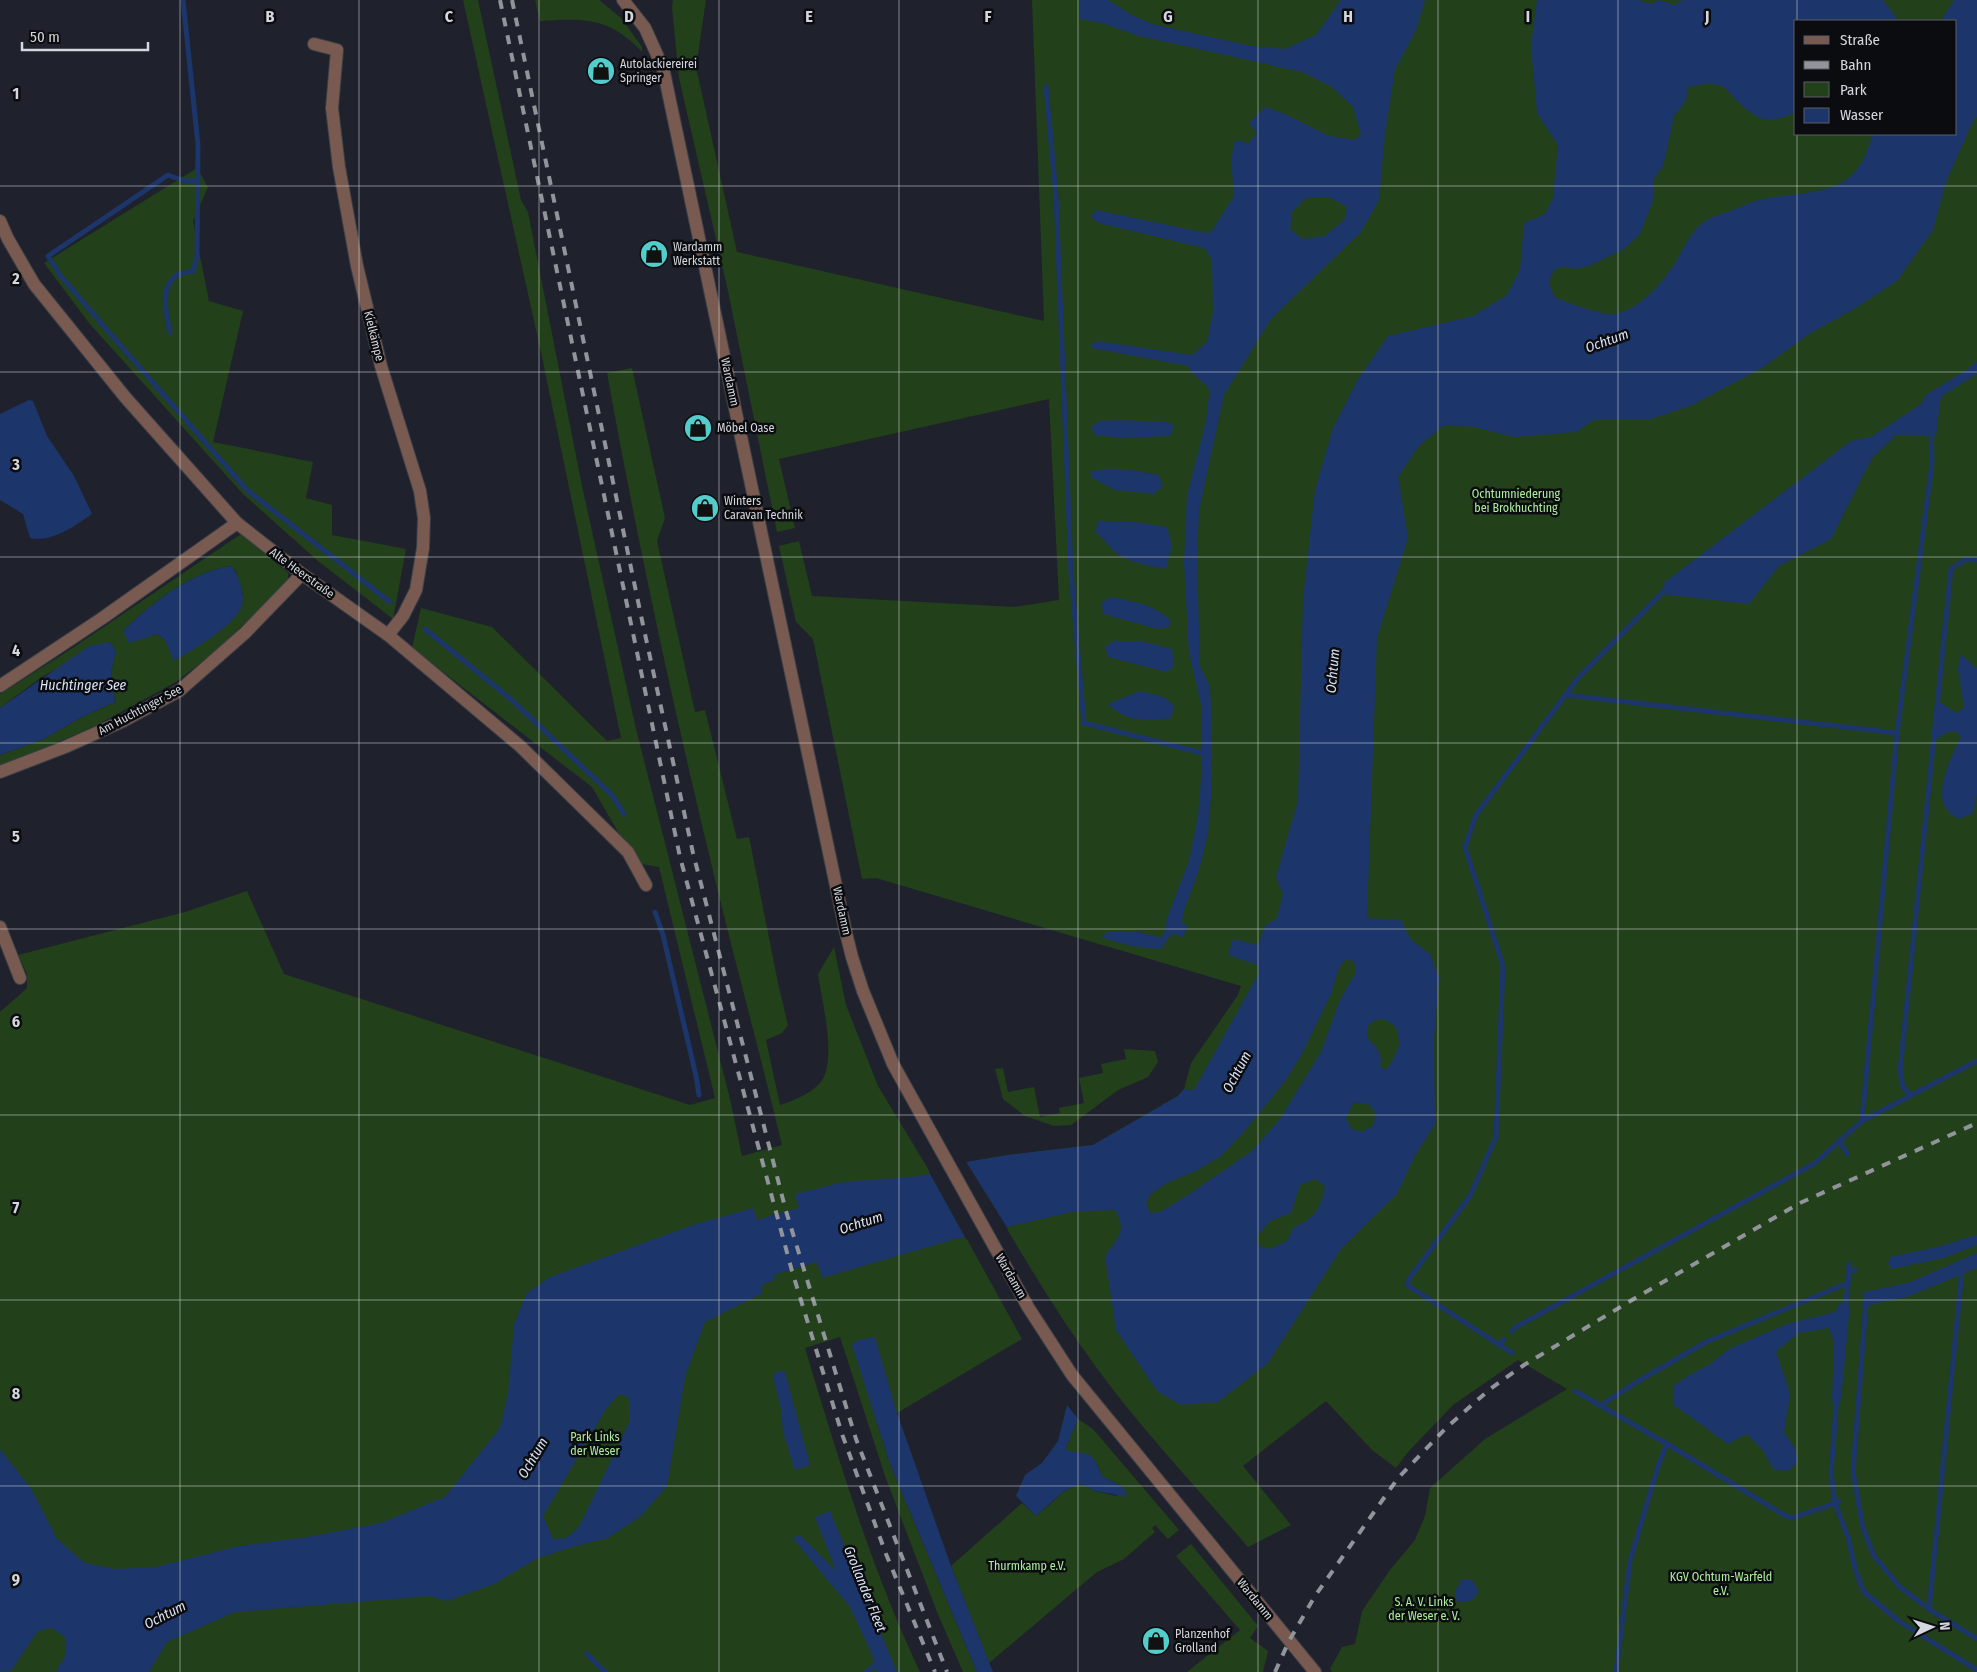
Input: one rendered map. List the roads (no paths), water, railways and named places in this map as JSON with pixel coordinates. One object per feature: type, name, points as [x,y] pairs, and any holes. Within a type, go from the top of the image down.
[{"type":"street","name":"Wardamm","points":[[623,0],[646,28],[663,68],[852,957],[877,1027],[893,1064],[990,1241],[1028,1307],[1072,1375],[1315,1672]]},
{"type":"street","name":"Kielkämpe","points":[[314,44],[337,50],[332,108],[339,167],[357,266],[381,366],[420,491],[424,518],[423,548],[416,590],[403,616],[388,635]]},
{"type":"street","name":"Alte Heerstraße","points":[[0,221],[8,239],[34,284],[124,397],[238,523],[302,574],[388,635],[520,746],[628,852],[646,886]]},
{"type":"street","points":[[0,686],[101,619],[238,523]]},
{"type":"street","name":"Am Huchtinger See","points":[[0,772],[65,748],[123,721],[179,691],[245,633],[302,574]]},
{"type":"street","points":[[0,927],[20,978]]},
{"type":"water","points":[[1080,0],[1108,0],[1132,15],[1152,24],[1251,46],[1285,49],[1316,35],[1341,0],[1425,0],[1416,30],[1395,70],[1385,134],[1379,200],[1361,232],[1271,319],[1224,395],[1199,510],[1197,558],[1200,666],[1210,687],[1212,732],[1211,797],[1208,833],[1199,870],[1183,913],[1182,923],[1188,926],[1183,937],[1171,934],[1161,949],[1131,946],[1102,937],[1108,931],[1136,931],[1161,938],[1189,861],[1198,816],[1202,767],[1202,708],[1189,653],[1184,563],[1187,496],[1206,421],[1210,389],[1190,371],[1188,366],[1091,348],[1091,344],[1097,341],[1192,355],[1207,342],[1213,312],[1212,260],[1204,248],[1099,223],[1091,217],[1096,210],[1206,233],[1211,232],[1234,196],[1231,159],[1235,140],[1249,143],[1257,133],[1249,123],[1265,107],[1285,114],[1329,136],[1355,140],[1361,134],[1353,107],[1332,87],[1302,72],[1139,36],[1102,23],[1079,19]],"holes":[[[1329,197],[1347,207],[1345,219],[1325,236],[1303,239],[1290,229],[1292,212],[1306,198]]]},
{"type":"water","name":"Ochtum","points":[[1537,0],[1638,0],[1650,4],[1660,0],[1674,5],[1683,0],[1883,0],[1898,20],[1794,20],[1794,113],[1786,117],[1769,120],[1755,116],[1726,89],[1719,85],[1706,84],[1688,87],[1686,101],[1674,116],[1663,166],[1653,180],[1654,198],[1640,234],[1624,249],[1589,266],[1576,269],[1564,267],[1555,269],[1551,277],[1550,287],[1556,298],[1586,309],[1615,314],[1634,307],[1658,285],[1677,260],[1693,233],[1707,220],[1759,200],[1832,187],[1845,180],[1856,170],[1865,155],[1872,135],[1957,135],[1957,20],[1940,20],[1954,0],[1977,0],[1977,116],[1946,182],[1933,230],[1897,281],[1854,309],[1809,334],[1762,368],[1690,406],[1648,420],[1594,420],[1576,432],[1514,437],[1474,427],[1444,425],[1418,447],[1398,477],[1408,538],[1377,638],[1367,918],[1401,920],[1411,940],[1430,954],[1439,977],[1434,1039],[1435,1124],[1416,1154],[1397,1194],[1341,1249],[1268,1363],[1218,1402],[1181,1405],[1157,1391],[1116,1330],[1105,1256],[1117,1239],[1121,1229],[1121,1223],[1115,1210],[1071,1212],[952,1240],[822,1278],[817,1262],[774,1275],[775,1280],[763,1284],[761,1294],[705,1322],[685,1377],[667,1486],[641,1516],[608,1538],[538,1558],[494,1584],[447,1601],[429,1596],[235,1612],[167,1642],[149,1672],[56,1672],[66,1654],[66,1638],[52,1628],[38,1631],[11,1671],[0,1672],[0,1449],[32,1490],[57,1539],[85,1563],[114,1569],[156,1567],[239,1546],[308,1537],[381,1523],[445,1497],[500,1428],[508,1394],[514,1325],[526,1294],[550,1277],[693,1225],[753,1208],[757,1220],[799,1208],[795,1194],[844,1182],[922,1176],[967,1162],[1093,1145],[1178,1096],[1184,1089],[1194,1090],[1259,973],[1258,965],[1228,955],[1233,939],[1258,945],[1265,926],[1277,918],[1283,894],[1276,877],[1298,800],[1303,599],[1315,490],[1333,428],[1358,379],[1388,336],[1473,316],[1507,295],[1520,270],[1524,223],[1545,214],[1553,198],[1558,145],[1537,113],[1531,46]],"holes":[[[1345,960],[1354,961],[1356,972],[1340,1000],[1321,1052],[1280,1119],[1252,1151],[1188,1195],[1160,1212],[1150,1213],[1146,1203],[1151,1194],[1167,1183],[1196,1171],[1221,1156],[1242,1134],[1286,1080],[1302,1054],[1331,994],[1339,968]],[[1385,1019],[1396,1027],[1400,1045],[1389,1067],[1384,1070],[1380,1066],[1381,1058],[1378,1050],[1367,1038],[1368,1026],[1375,1020]],[[1353,1103],[1368,1104],[1375,1112],[1374,1125],[1362,1132],[1352,1129],[1346,1119]],[[1315,1179],[1325,1186],[1322,1200],[1316,1212],[1307,1221],[1294,1227],[1287,1241],[1269,1249],[1258,1245],[1258,1235],[1270,1221],[1291,1213],[1300,1185]],[[619,1394],[630,1398],[630,1421],[579,1527],[566,1538],[553,1539],[543,1516],[606,1409]]]},
{"type":"water","points":[[1977,361],[1977,374],[1942,396],[1936,436],[1896,435],[1872,458],[1831,539],[1779,566],[1749,604],[1660,594],[1665,582],[1851,441],[1871,437],[1921,404],[1927,394],[1965,371]]},
{"type":"water","points":[[29,400],[33,401],[47,436],[74,476],[92,514],[55,536],[38,539],[30,538],[23,514],[0,500],[0,414]]},
{"type":"water","points":[[1100,421],[1167,422],[1174,426],[1170,436],[1119,438],[1095,435],[1091,427]]},
{"type":"water","points":[[1098,470],[1130,470],[1159,475],[1163,486],[1154,494],[1115,490],[1092,478],[1090,472]]},
{"type":"water","points":[[1098,521],[1134,522],[1167,527],[1172,545],[1166,569],[1137,563],[1117,554],[1095,532]]},
{"type":"water","name":"Huchtinger See","points":[[231,566],[237,574],[240,583],[243,597],[242,606],[238,614],[212,637],[174,661],[165,640],[158,634],[129,643],[123,631],[172,590],[201,575]]},
{"type":"water","points":[[1112,597],[1143,604],[1157,610],[1171,621],[1169,627],[1158,629],[1103,614],[1102,602]]},
{"type":"water","points":[[1113,641],[1141,641],[1172,649],[1174,666],[1167,672],[1108,657],[1105,647]]},
{"type":"water","name":"Huchtinger See","points":[[110,642],[116,651],[111,672],[115,702],[80,718],[44,739],[0,755],[0,708],[89,646]]},
{"type":"water","points":[[1961,654],[1977,669],[1977,794],[1973,813],[1959,819],[1949,812],[1944,803],[1942,792],[1947,769],[1961,736],[1955,731],[1946,733],[1934,741],[1938,701],[1956,713],[1964,708],[1958,668]]},
{"type":"water","points":[[1140,691],[1166,698],[1174,706],[1171,718],[1145,720],[1130,718],[1122,715],[1108,704]]},
{"type":"water","points":[[1977,1235],[1977,1245],[1944,1258],[1891,1269],[1888,1263],[1890,1257],[1937,1247]]},
{"type":"water","points":[[1977,1253],[1977,1268],[1907,1297],[1876,1303],[1862,1309],[1864,1292],[1908,1283]]},
{"type":"water","points":[[1840,1303],[1850,1305],[1841,1400],[1832,1403],[1834,1342],[1829,1328],[1799,1333],[1776,1351],[1790,1394],[1784,1432],[1796,1450],[1797,1463],[1788,1471],[1773,1469],[1763,1450],[1746,1434],[1728,1444],[1674,1405],[1673,1386],[1709,1365],[1729,1349],[1787,1324],[1835,1312]]},
{"type":"water","points":[[875,1337],[897,1413],[951,1566],[993,1672],[977,1672],[890,1464],[852,1345],[858,1340]]},
{"type":"water","points":[[778,1371],[785,1372],[810,1465],[795,1470],[783,1432],[781,1409],[773,1376]]},
{"type":"water","points":[[1067,1405],[1078,1419],[1065,1450],[1088,1454],[1095,1460],[1102,1476],[1123,1487],[1128,1497],[1095,1491],[1081,1484],[1064,1491],[1036,1516],[1016,1496],[1025,1475],[1042,1463],[1058,1441]]},
{"type":"water","points":[[830,1511],[897,1672],[877,1672],[871,1652],[850,1607],[792,1537],[801,1536],[836,1571],[815,1517]]},
{"type":"water","points":[[1462,1580],[1472,1580],[1479,1591],[1470,1601],[1456,1601],[1456,1589]]},
{"type":"waterway","points":[[170,332],[165,301],[168,286],[177,275],[193,271],[197,257],[198,145],[183,0]]},
{"type":"waterway","points":[[1046,87],[1056,196],[1071,573],[1084,723],[1206,754]]},
{"type":"waterway","points":[[198,181],[185,181],[168,175],[48,256],[60,275],[247,490],[390,602]]},
{"type":"waterway","points":[[1862,1121],[1897,733],[1932,463],[1931,430]]},
{"type":"waterway","points":[[1911,1095],[1903,1087],[1900,1071],[1951,569],[1966,559],[1977,560]]},
{"type":"waterway","points":[[1512,1353],[1407,1285],[1409,1279],[1470,1196],[1496,1137],[1503,966],[1465,847],[1476,815],[1578,678],[1664,591]]},
{"type":"waterway","points":[[425,629],[513,701],[612,795],[624,814]]},
{"type":"waterway","points":[[1566,695],[1897,733]]},
{"type":"waterway","points":[[655,912],[663,935],[699,1095]]},
{"type":"waterway","points":[[1512,1331],[1516,1327],[1815,1163],[1862,1121],[1977,1061]]},
{"type":"waterway","points":[[1839,1140],[1847,1154]]},
{"type":"waterway","points":[[1849,1264],[1849,1272]]},
{"type":"waterway","points":[[1600,1406],[1635,1383],[1706,1342],[1848,1283],[1849,1272],[1855,1270]]},
{"type":"waterway","points":[[1929,1609],[1962,1270]]},
{"type":"waterway","points":[[1845,1310],[1848,1283]]},
{"type":"waterway","points":[[1866,1302],[1853,1472],[1863,1528],[1874,1556],[1900,1587],[1929,1609],[1977,1639]]},
{"type":"waterway","points":[[1498,1345],[1504,1340]]},
{"type":"waterway","points":[[1575,1391],[1669,1445],[1784,1515],[1792,1518],[1839,1502]]},
{"type":"waterway","points":[[1837,1395],[1831,1473],[1835,1503],[1848,1537],[1856,1572],[1864,1592],[1900,1622],[1977,1670]]},
{"type":"waterway","points":[[1616,1672],[1630,1561],[1658,1466],[1667,1444]]},
{"type":"waterway","points":[[587,1654],[605,1672]]},
{"type":"waterway","points":[[866,1672],[880,1662]]},
{"type":"railway","points":[[500,0],[680,857],[792,1271],[842,1434],[886,1554],[935,1672]]},
{"type":"railway","points":[[512,0],[643,625],[693,853],[786,1211],[856,1439],[947,1672]]},
{"type":"railway","points":[[1275,1672],[1289,1641],[1315,1596],[1398,1478],[1446,1428],[1490,1389],[1524,1365],[1637,1297],[1800,1203],[1977,1123]]},
{"type":"place","name":"Autolackiereirei Springer","points":[[601,71]]},
{"type":"place","name":"Wardamm Werkstatt","points":[[654,254]]},
{"type":"place","name":"Möbel Oase","points":[[698,428]]},
{"type":"place","name":"Winters Caravan Technik","points":[[705,508]]},
{"type":"place","name":"Planzenhof Grolland","points":[[1156,1641]]},
{"type":"park label","name":"Ochtumniederung bei Brokhuchting","points":[[1516,501]]},
{"type":"park label","name":"Park Links der Weser","points":[[595,1444]]},
{"type":"park label","name":"Thurmkamp e.V.","points":[[1027,1566]]},
{"type":"park label","name":"KGV Ochtum-Warfeld e.V.","points":[[1721,1584]]},
{"type":"park label","name":"S. A. V. Links der Weser e. V.","points":[[1424,1609]]},
{"type":"water label","name":"Grollander Fleet","points":[[865,1589]]}]
